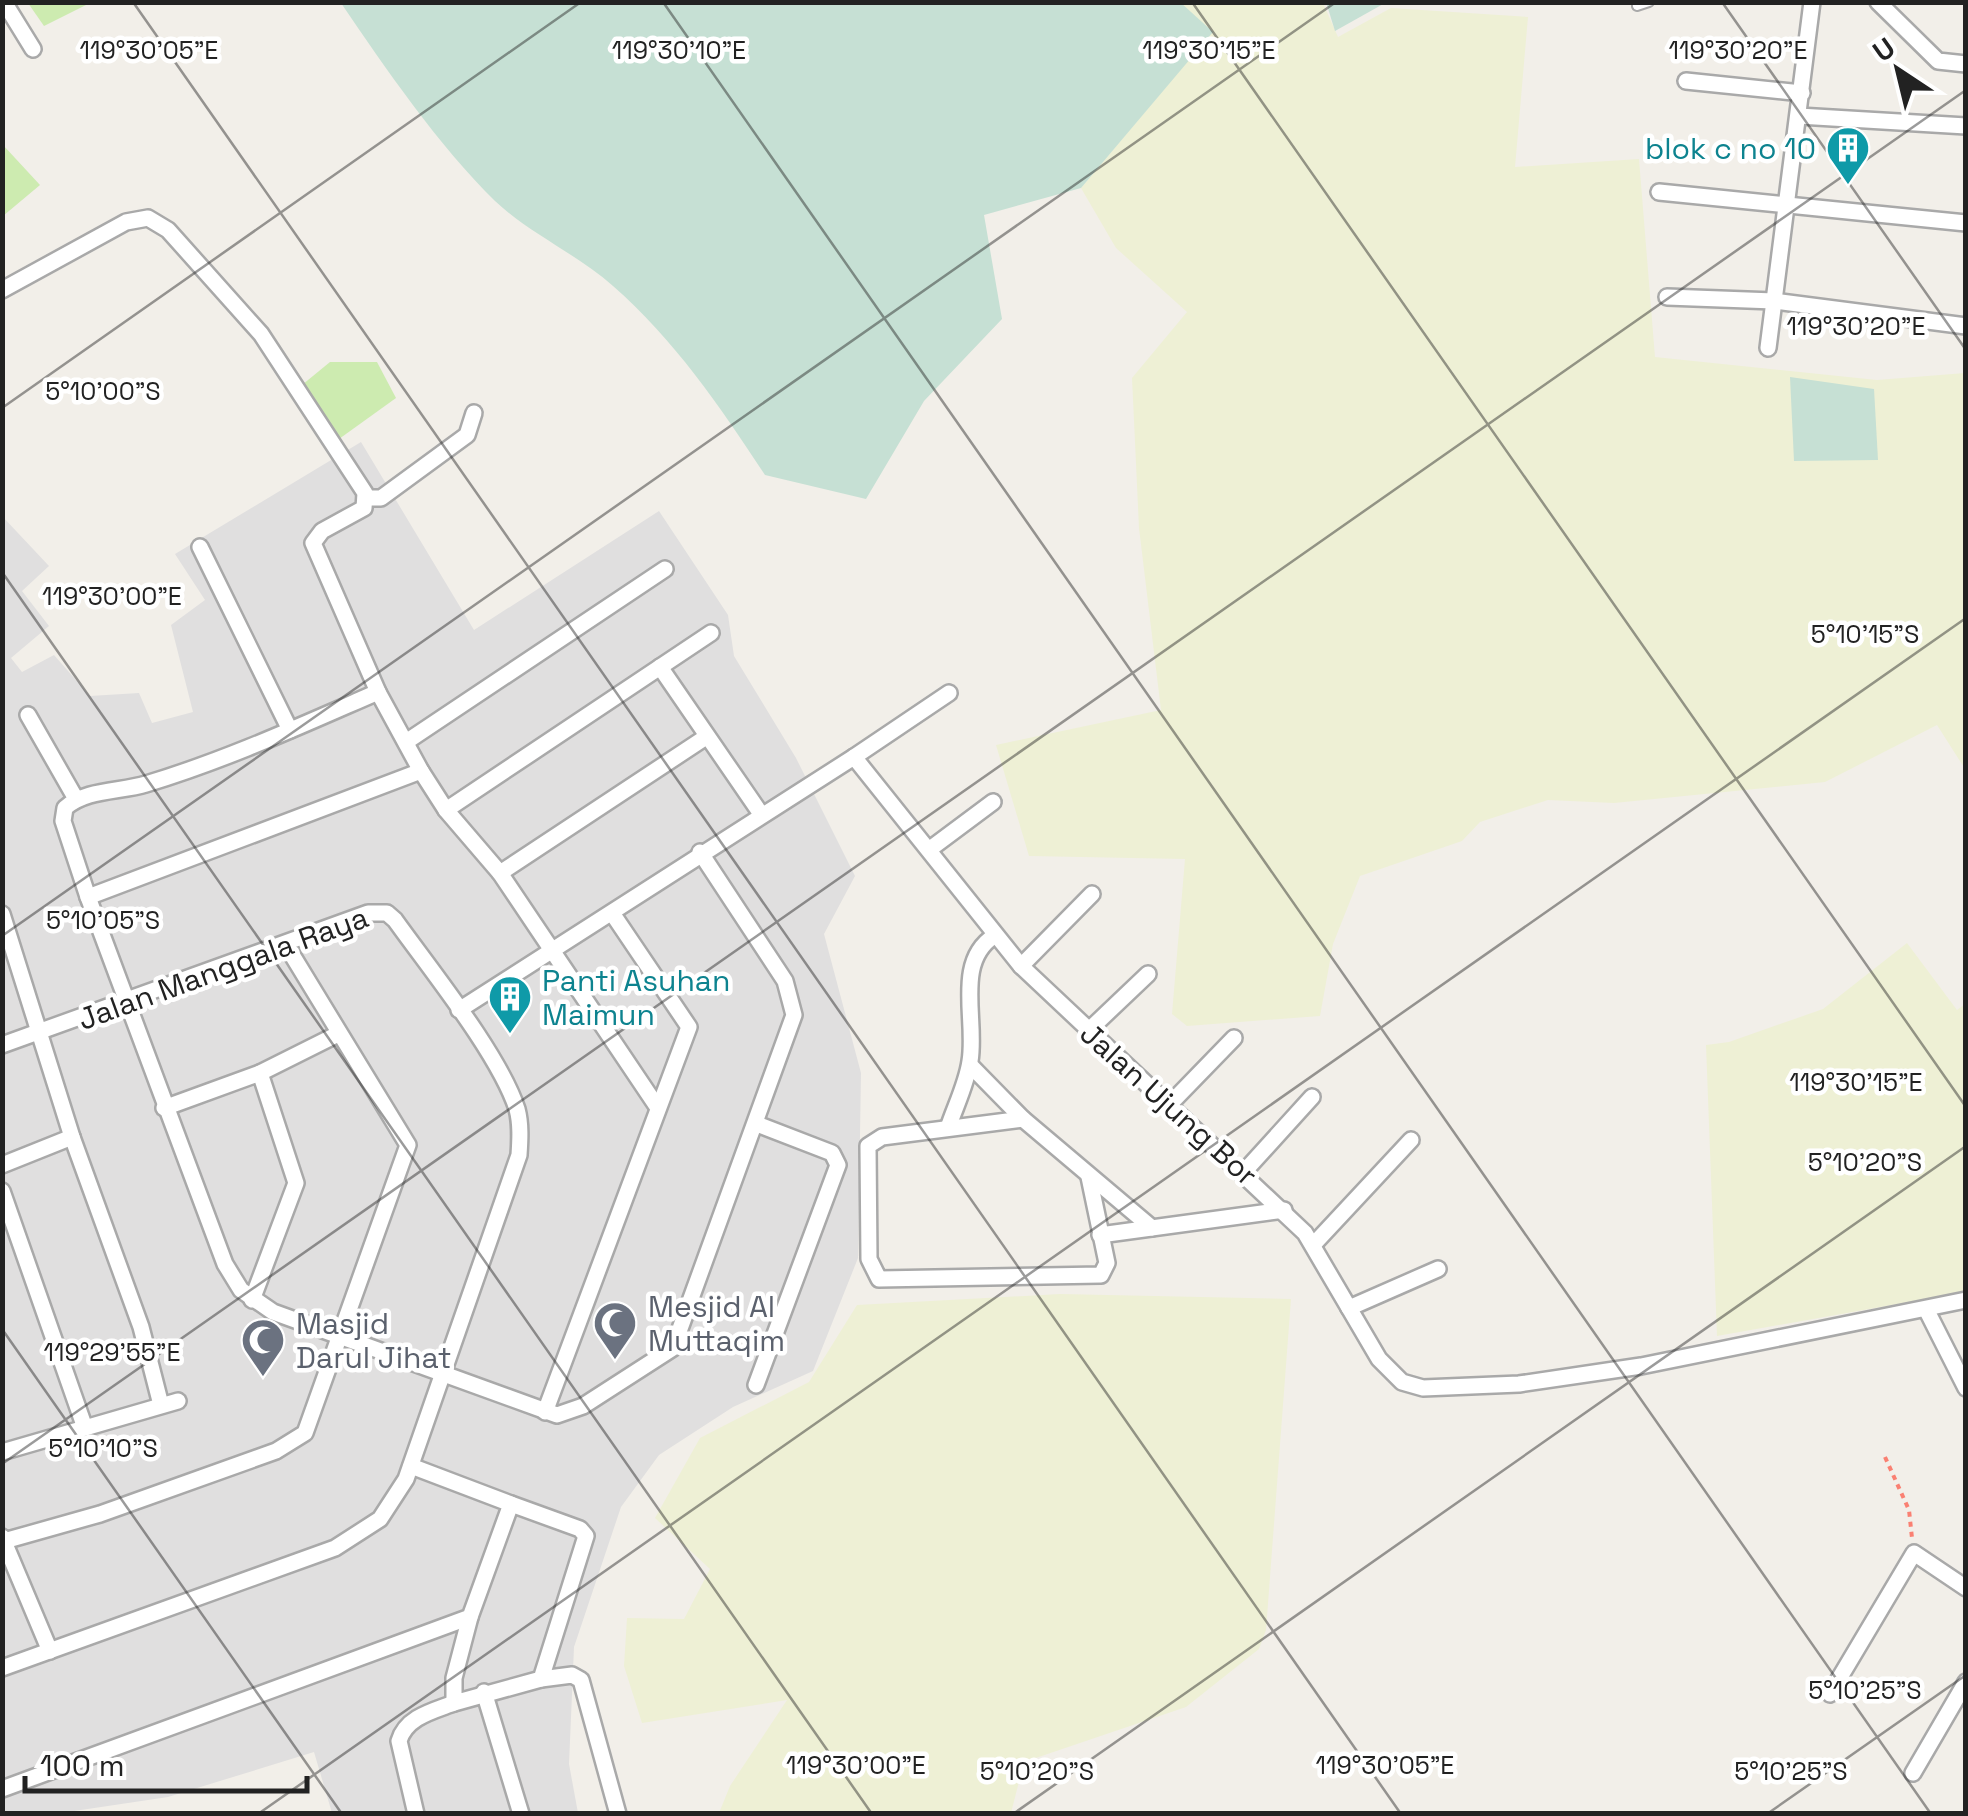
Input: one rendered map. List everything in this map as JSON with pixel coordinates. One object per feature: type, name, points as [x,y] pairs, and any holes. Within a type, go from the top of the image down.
[{"type":"street","points":[[4,2],[33,48]]},
{"type":"street","points":[[1768,348],[1783,206],[1799,116],[1812,2]]},
{"type":"street","points":[[1878,2],[1938,60],[1948,65],[1966,64]]},
{"type":"street","points":[[1686,81],[1802,93]]},
{"type":"street","points":[[1799,116],[1966,126]]},
{"type":"street","points":[[1658,192],[1966,223]]},
{"type":"street","points":[[2,290],[138,217],[168,230],[261,334],[366,498],[364,508],[322,531],[312,543],[378,692],[446,810],[500,873],[658,1108]]},
{"type":"street","points":[[1667,297],[1774,301],[1966,326]]},
{"type":"street","points":[[366,498],[381,498],[463,439],[474,413]]},
{"type":"street","points":[[200,547],[290,730]]},
{"type":"street","points":[[406,742],[665,569]]},
{"type":"street","points":[[446,810],[711,633]]},
{"type":"street","points":[[660,668],[760,814]]},
{"type":"street","points":[[378,692],[290,730],[144,784],[76,799],[65,808],[63,821],[88,897],[164,1108],[225,1264],[252,1300],[557,1415],[575,1410],[673,1348],[791,1034],[794,1001],[700,852]]},
{"type":"street","points":[[459,1010],[949,693]]},
{"type":"street","points":[[28,715],[76,799]]},
{"type":"street","points":[[500,873],[706,737]]},
{"type":"street","name":"Jalan Ujung Bor","points":[[854,757],[1021,966],[1087,1032],[1284,1210],[1314,1244],[1379,1359],[1402,1382],[1424,1388],[1519,1384],[1641,1366],[1966,1300]]},
{"type":"street","points":[[88,897],[421,771]]},
{"type":"street","points":[[930,850],[993,802]]},
{"type":"street","points":[[1021,966],[1092,894]]},
{"type":"street","name":"Jalan Manggala Raya","points":[[2,1046],[368,913],[387,913],[459,1010],[517,1110],[520,1156],[411,1466],[380,1519],[335,1548],[2,1668]]},
{"type":"street","points":[[545,1412],[690,1025],[612,913]]},
{"type":"street","points":[[2,914],[72,1137],[141,1327],[161,1405]]},
{"type":"street","points":[[948,1128],[970,1065],[970,969],[978,948],[994,936]]},
{"type":"street","points":[[50,1650],[4,1544],[100,1514],[287,1446],[304,1433],[408,1144],[286,945]]},
{"type":"street","points":[[1087,1032],[1148,974]]},
{"type":"street","points":[[164,1108],[260,1073],[338,1034]]},
{"type":"street","points":[[1168,1106],[1234,1038]]},
{"type":"street","points":[[970,1065],[1024,1118],[1152,1228]]},
{"type":"street","points":[[252,1300],[296,1182],[260,1073]]},
{"type":"street","points":[[1243,1173],[1312,1097]]},
{"type":"street","points":[[1024,1118],[882,1137],[865,1151],[869,1259],[879,1279],[1101,1276],[1107,1263],[1090,1177]]},
{"type":"street","points":[[756,1385],[838,1164],[832,1153],[757,1124]]},
{"type":"street","points":[[2,1164],[72,1137]]},
{"type":"street","points":[[1314,1244],[1411,1140]]},
{"type":"street","points":[[2,1190],[84,1428]]},
{"type":"street","points":[[1100,1235],[1284,1210]]},
{"type":"street","points":[[1349,1308],[1438,1270]]},
{"type":"street","points":[[1926,1309],[1966,1388]]},
{"type":"street","points":[[2,1452],[178,1401]]},
{"type":"street","points":[[411,1466],[580,1529],[586,1536],[541,1679]]},
{"type":"street","points":[[454,1703],[454,1678],[470,1617],[511,1504]]},
{"type":"street","points":[[1830,1694],[1914,1552],[1966,1588]]},
{"type":"street","points":[[2,1790],[470,1617]]},
{"type":"street","points":[[416,1814],[399,1741],[402,1730],[416,1718],[484,1692],[572,1675],[582,1680],[618,1814]]},
{"type":"street","points":[[1913,1773],[1966,1682]]},
{"type":"street","points":[[484,1692],[521,1814]]},
{"type":"lane","points":[[1637,6],[1649,2]]},
{"type":"path","points":[[1884,1458],[1910,1510],[1914,1552]]},
{"type":"shaded area","points":[[361,442],[474,630],[659,511],[728,615],[734,656],[796,758],[855,876],[824,934],[861,1073],[858,1258],[813,1371],[733,1407],[659,1455],[621,1507],[574,1647],[569,1764],[578,1813],[332,1813],[314,1752],[168,1797],[61,1813],[3,1813],[2,516],[49,566],[22,591],[49,626],[11,658],[22,672],[54,655],[90,696],[139,693],[152,723],[193,712],[171,625],[205,600],[175,554]]},
{"type":"green space","points":[[1180,2],[1213,32],[1081,188],[984,215],[1002,319],[924,401],[866,499],[765,475],[695,375],[656,328],[599,275],[509,213],[453,156],[341,3]]},
{"type":"green space","points":[[1326,2],[1385,2],[1385,3],[1335,31]]},
{"type":"green space","points":[[28,3],[90,3],[44,26]]},
{"type":"green space","points":[[1180,3],[1323,3],[1338,37],[1391,8],[1528,17],[1515,167],[1639,159],[1655,357],[1877,380],[1965,373],[1965,769],[1937,725],[1825,782],[1614,803],[1548,800],[1480,822],[1462,841],[1360,876],[1333,944],[1320,1016],[1187,1026],[1172,1014],[1185,859],[1029,856],[996,745],[1161,710],[1139,528],[1132,378],[1187,312],[1116,248],[1081,188],[1212,32]]},
{"type":"green space","points":[[3,145],[40,185],[3,216]]},
{"type":"green space","points":[[330,362],[377,362],[396,398],[339,439],[302,385]]},
{"type":"green space","points":[[1790,377],[1874,389],[1878,460],[1794,461]]},
{"type":"green space","points":[[1907,943],[1957,1010],[1965,1004],[1965,1292],[1717,1336],[1706,1045],[1729,1042],[1823,1009]]},
{"type":"green space","points":[[1060,1294],[1291,1299],[1266,1630],[1259,1649],[1186,1707],[1024,1762],[1011,1813],[719,1813],[730,1786],[787,1700],[642,1723],[624,1666],[627,1618],[684,1619],[710,1569],[655,1518],[700,1438],[809,1382],[857,1305]]},
{"type":"place","name":"blok c no 10","points":[[1848,186]]},
{"type":"place","name":"Panti Asuhan Maimun","points":[[510,1035]]},
{"type":"place","name":"Mesjid Al Muttaqim","points":[[615,1361]]},
{"type":"place","name":"Masjid Darul Jihat","points":[[263,1378]]}]
